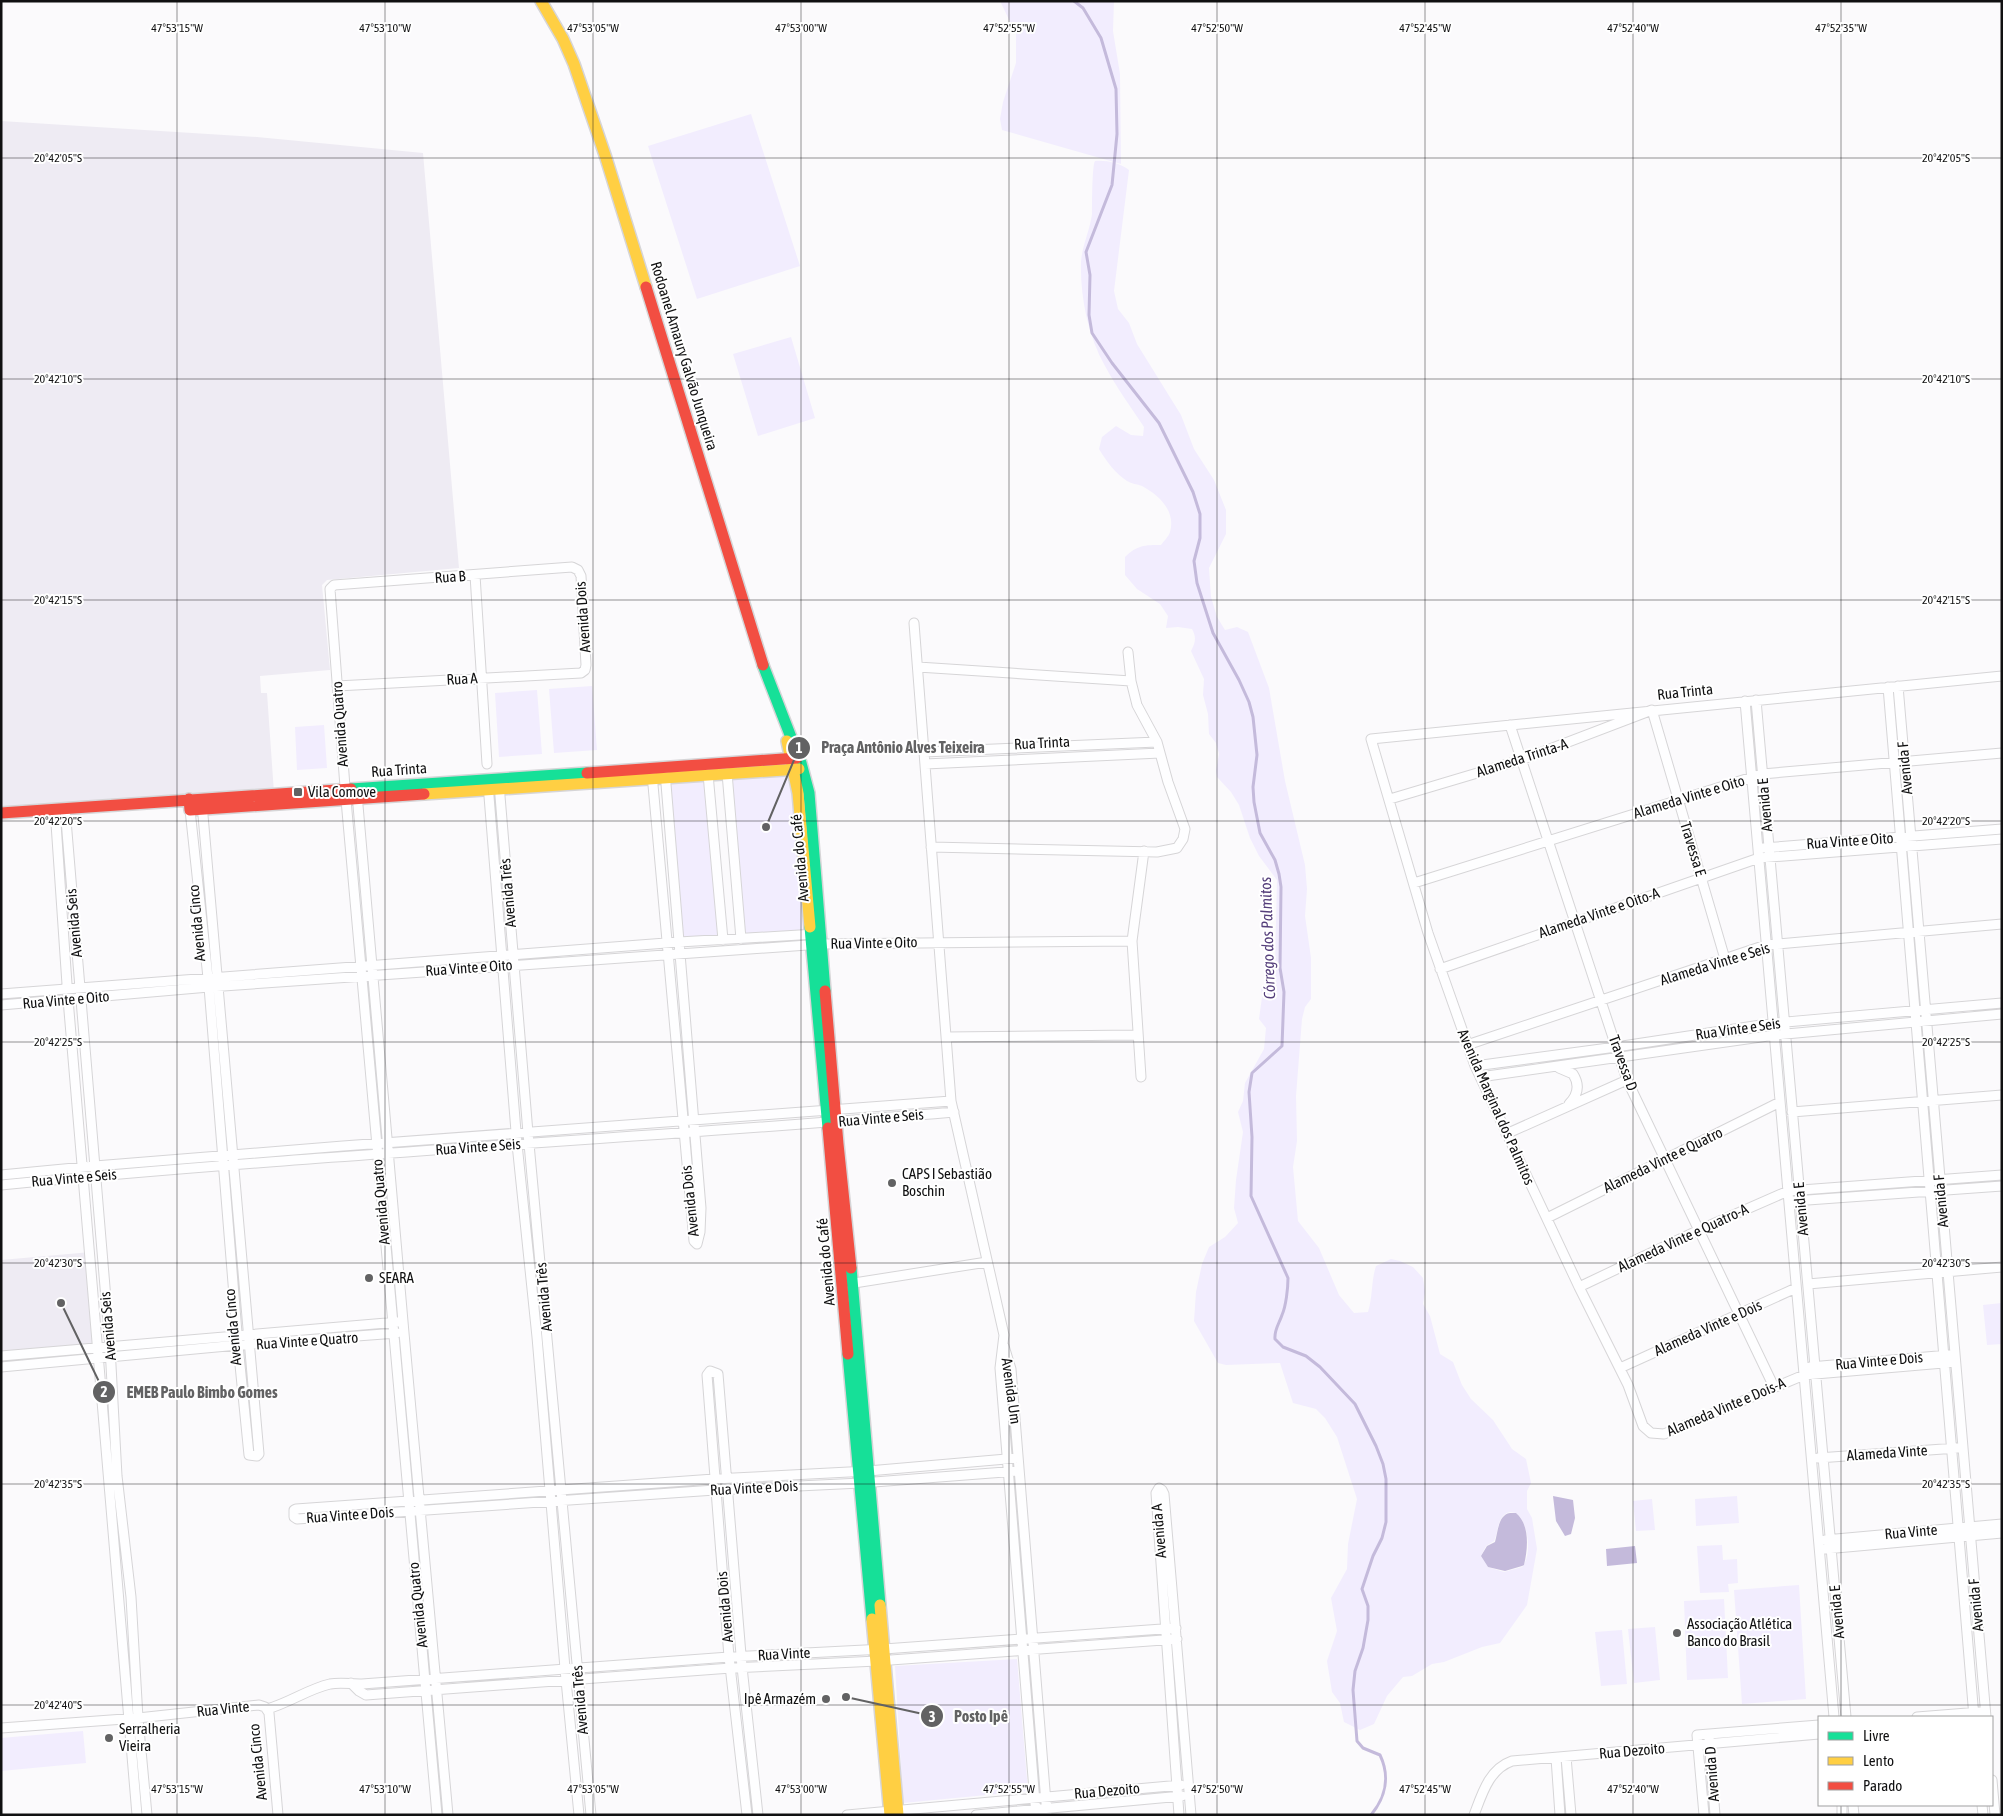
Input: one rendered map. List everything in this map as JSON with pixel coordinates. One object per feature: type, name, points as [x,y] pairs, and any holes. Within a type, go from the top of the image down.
[{"type":"main road","name":"Rodoanel Amaury Galvão Junqueira","points":[[541,1],[574,64],[606,158],[738,583],[785,725]]},
{"type":"main road","name":"Avenida do Café","points":[[785,725],[796,764],[816,939],[894,1813]]},
{"type":"main road","name":"Rua Trinta","points":[[1,813],[60,808],[196,804],[665,771],[796,764]]},
{"type":"main road","name":"Rua Trinta","points":[[665,771],[708,774],[727,773],[796,764]]},
{"type":"street","name":"Rua B","points":[[330,589],[334,585],[572,567]]},
{"type":"street","name":"Avenida Dois","points":[[572,567],[578,570],[581,576],[585,670]]},
{"type":"street","points":[[475,575],[487,764]]},
{"type":"street","name":"Avenida Quatro","points":[[330,589],[338,686],[372,965],[448,1815]]},
{"type":"street","points":[[914,623],[951,1101],[987,1262],[998,1302],[1004,1346]]},
{"type":"street","points":[[931,847],[1144,851],[1174,849],[1182,842],[1184,825],[1168,782],[1157,742],[1138,709],[1131,681],[1128,652]]},
{"type":"street","points":[[918,667],[1131,681]]},
{"type":"street","name":"Rua A","points":[[338,686],[581,673],[585,670]]},
{"type":"street","name":"Rua Trinta","points":[[1371,738],[2002,676]]},
{"type":"street","name":"Avenida F","points":[[1898,686],[1911,846],[1915,1011],[1974,1715]]},
{"type":"street","name":"Avenida F","points":[[1888,687],[1901,847],[1926,1010],[1985,1714]]},
{"type":"street","name":"Avenida E","points":[[1756,700],[1846,1716]]},
{"type":"street","name":"Avenida E","points":[[1745,701],[1834,1716]]},
{"type":"street","name":"Alameda Trinta-A","points":[[1390,799],[1521,760],[1652,710]]},
{"type":"street","name":"Travessa E","points":[[1652,710],[1725,959]]},
{"type":"street","name":"Travessa D","points":[[1510,724],[1627,1080],[1774,1387]]},
{"type":"street","name":"Avenida Marginal dos Palmitos","points":[[1371,738],[1440,969],[1475,1066],[1632,1393],[1643,1426],[1648,1432]]},
{"type":"street","name":"Rua Trinta","points":[[924,752],[1157,742]]},
{"type":"street","name":"Rua Trinta","points":[[925,764],[1160,753]]},
{"type":"street","name":"Alameda Vinte e Oito","points":[[1414,883],[1762,774],[2002,753]]},
{"type":"street","name":"Avenida Dois","points":[[652,772],[683,1132],[694,1241],[697,1244],[702,1220],[665,771]]},
{"type":"street","points":[[727,773],[740,938]]},
{"type":"street","points":[[708,774],[723,940]]},
{"type":"street","name":"Avenida Três","points":[[494,784],[514,965],[591,1815]]},
{"type":"street","name":"Avenida Três","points":[[494,784],[501,956],[579,1815]]},
{"type":"street","name":"Avenida Quatro","points":[[351,794],[360,966],[437,1815]]},
{"type":"street","name":"Avenida Cinco","points":[[196,804],[228,1160],[238,1340],[249,1455],[253,1456],[260,1454],[249,1334],[228,1160]]},
{"type":"street","name":"Avenida Seis","points":[[60,808],[96,1176],[111,1357],[117,1476],[131,1597],[137,1815]]},
{"type":"street","name":"Avenida Seis","points":[[60,808],[68,999],[98,1348],[133,1718],[147,1815]]},
{"type":"street","name":"Rua Vinte e Oito","points":[[1758,848],[2002,829]]},
{"type":"street","name":"Rua Vinte e Oito","points":[[1759,858],[2002,839]]},
{"type":"street","points":[[1141,1077],[1132,941],[1144,851]]},
{"type":"street","name":"Alameda Vinte e Oito-A","points":[[1440,969],[1759,858]]},
{"type":"street","name":"Alameda Vinte e Seis","points":[[1467,1045],[1766,945],[2002,924]]},
{"type":"street","name":"Rua Vinte e Oito","points":[[1,994],[740,938],[938,943],[1132,941]]},
{"type":"street","name":"Rua Vinte e Oito","points":[[1,1005],[213,987],[680,953],[816,939]]},
{"type":"street","name":"Rua Vinte e Seis","points":[[1475,1066],[1774,1023],[2002,1003]]},
{"type":"street","name":"Rua Vinte e Seis","points":[[1480,1077],[1775,1035],[2002,1014]]},
{"type":"street","points":[[946,1037],[1138,1035]]},
{"type":"street","points":[[1539,1069],[1561,1069],[1568,1071],[1574,1076],[1578,1084],[1577,1092],[1572,1101],[1563,1109]]},
{"type":"street","points":[[1506,1134],[1627,1080]]},
{"type":"street","points":[[1792,1112],[2002,1095]]},
{"type":"street","name":"Rua Vinte e Seis","points":[[1,1185],[84,1172],[95,1166],[377,1155],[530,1144],[695,1131],[831,1117],[951,1101]]},
{"type":"street","name":"Alameda Vinte e Quatro","points":[[1547,1218],[1780,1102]]},
{"type":"street","name":"Rua Vinte e Seis","points":[[1,1175],[84,1172],[96,1176],[376,1144],[694,1119],[831,1117],[954,1112]]},
{"type":"street","points":[[1788,1191],[2002,1174]]},
{"type":"street","points":[[1789,1202],[2002,1186]]},
{"type":"street","name":"Alameda Vinte e Quatro-A","points":[[1580,1287],[1699,1230],[1788,1191]]},
{"type":"street","points":[[848,1284],[987,1262]]},
{"type":"street","points":[[1808,1284],[2002,1267]]},
{"type":"street","name":"Alameda Vinte e Dois","points":[[1620,1368],[1796,1288]]},
{"type":"street","name":"Rua Vinte e Quatro","points":[[1,1368],[111,1357],[238,1340],[249,1334],[403,1321]]},
{"type":"street","name":"Rua Vinte e Quatro","points":[[1,1356],[110,1347],[238,1340],[250,1345],[404,1333]]},
{"type":"street","name":"Avenida Um","points":[[1004,1346],[1010,1361],[1012,1377],[1047,1811]]},
{"type":"street","name":"Avenida Um","points":[[1004,1346],[1000,1362],[1001,1378],[1035,1812]]},
{"type":"street","name":"Rua Vinte e Dois","points":[[1804,1371],[1954,1358]]},
{"type":"street","name":"Avenida Dois","points":[[747,1815],[729,1657],[714,1479],[707,1375],[710,1371],[718,1374],[741,1656],[758,1815]]},
{"type":"street","name":"Alameda Vinte e Dois-A","points":[[1648,1432],[1658,1435],[1667,1434],[1774,1387],[1804,1371]]},
{"type":"street","points":[[1001,1378],[1012,1377]]},
{"type":"street","name":"Alameda Vinte","points":[[1812,1458],[1962,1447]]},
{"type":"street","name":"Rua Vinte e Dois","points":[[1018,1458],[865,1477],[727,1490],[297,1519],[294,1517],[295,1510],[726,1478],[865,1477],[1019,1471]]},
{"type":"street","name":"Avenida A","points":[[1179,1815],[1167,1640],[1171,1628],[1164,1494],[1159,1488],[1156,1493],[1171,1628],[1177,1639],[1191,1815]]},
{"type":"street","name":"Rua Vinte","points":[[1970,1532],[2002,1524]]},
{"type":"street","name":"Rua Vinte","points":[[1820,1545],[1959,1532],[2002,1533]]},
{"type":"street","name":"Rua Vinte","points":[[351,1684],[366,1695],[731,1668],[880,1655],[1022,1638],[1171,1628]]},
{"type":"street","name":"Rua Vinte","points":[[1,1728],[133,1718],[259,1705],[266,1708],[283,1705],[320,1686],[335,1683],[362,1684],[741,1656],[880,1655],[1034,1650],[1177,1639]]},
{"type":"street","name":"Avenida Cinco","points":[[266,1708],[278,1815]]},
{"type":"street","points":[[1946,1716],[1985,1714]]},
{"type":"street","name":"Rua Dezoito","points":[[1474,1815],[1487,1784],[1498,1769],[1512,1761],[1698,1745],[1709,1739],[1818,1725]]},
{"type":"street","name":"Rua Dezoito","points":[[1697,1735],[1709,1739],[1818,1734]]},
{"type":"street","name":"Avenida D","points":[[1697,1735],[1704,1815]]},
{"type":"street","name":"Avenida D","points":[[1709,1739],[1715,1815]]},
{"type":"street","points":[[1566,1757],[1571,1815]]},
{"type":"street","points":[[1556,1758],[1560,1815]]},
{"type":"street","name":"Rua Dezoito","points":[[846,1815],[894,1813],[1046,1796],[1189,1784]]},
{"type":"street","points":[[1993,1792],[1995,1815]]},
{"type":"street","name":"Rua Dezoito","points":[[976,1815],[1047,1811],[1190,1796]]},
{"type":"shaded area","points":[[1000,1],[1114,1],[1113,31],[1120,74],[1121,164],[1002,130],[1000,119],[1003,102],[1016,63],[1016,34]]},
{"type":"shaded area","points":[[751,114],[800,266],[697,299],[648,146]]},
{"type":"shaded area","points":[[1,121],[257,137],[423,153],[459,568],[327,580],[322,585],[330,670],[260,676],[261,693],[267,693],[274,793],[1,809]]},
{"type":"shaded area","points":[[1095,161],[1108,162],[1129,170],[1114,291],[1118,309],[1129,323],[1137,344],[1181,415],[1194,449],[1214,480],[1226,510],[1226,534],[1209,568],[1211,597],[1217,617],[1225,630],[1237,627],[1248,632],[1269,688],[1285,781],[1305,865],[1307,889],[1305,916],[1311,958],[1311,999],[1305,1007],[1302,1019],[1296,1096],[1297,1141],[1293,1167],[1298,1221],[1319,1248],[1339,1295],[1354,1313],[1368,1312],[1376,1266],[1391,1259],[1400,1261],[1413,1267],[1423,1278],[1425,1292],[1423,1304],[1430,1316],[1440,1354],[1453,1362],[1462,1385],[1471,1399],[1493,1420],[1512,1449],[1526,1459],[1531,1483],[1527,1491],[1527,1509],[1532,1518],[1537,1549],[1527,1605],[1500,1643],[1482,1647],[1444,1662],[1432,1664],[1412,1676],[1403,1677],[1387,1696],[1374,1724],[1360,1730],[1344,1722],[1340,1703],[1332,1692],[1327,1661],[1337,1631],[1331,1598],[1347,1569],[1348,1544],[1357,1499],[1337,1437],[1325,1418],[1316,1409],[1293,1403],[1280,1363],[1226,1365],[1218,1363],[1194,1321],[1196,1292],[1202,1264],[1209,1247],[1225,1237],[1238,1223],[1234,1208],[1243,1132],[1238,1112],[1243,1101],[1245,1083],[1264,1049],[1266,1028],[1259,1019],[1262,997],[1261,989],[1267,982],[1267,973],[1275,966],[1277,880],[1259,856],[1250,838],[1239,805],[1231,792],[1217,777],[1216,771],[1219,754],[1216,743],[1209,734],[1208,714],[1203,695],[1204,679],[1191,651],[1195,635],[1192,629],[1166,628],[1168,616],[1160,604],[1137,589],[1125,575],[1125,557],[1133,550],[1142,546],[1161,545],[1168,537],[1171,517],[1165,504],[1160,499],[1142,486],[1123,478],[1099,449],[1102,437],[1116,426],[1131,435],[1143,436],[1144,427],[1114,382],[1099,354],[1086,316],[1081,262],[1092,214]],"holes":[[[1510,1512],[1516,1513],[1524,1523],[1528,1538],[1527,1554],[1522,1567],[1504,1572],[1488,1567],[1481,1556],[1486,1546],[1494,1541],[1503,1516]]]},
{"type":"shaded area","points":[[791,337],[815,418],[758,436],[733,354]]},
{"type":"shaded area","points":[[592,686],[597,750],[554,753],[549,689]]},
{"type":"shaded area","points":[[537,690],[542,754],[499,757],[495,693]]},
{"type":"shaded area","points":[[324,725],[327,768],[297,770],[295,727]]},
{"type":"shaded area","points":[[793,769],[810,934],[741,939],[727,773]]},
{"type":"shaded area","points":[[708,774],[723,940],[679,942],[665,777]]},
{"type":"shaded area","points":[[91,1252],[98,1348],[1,1356],[1,1260]]},
{"type":"shaded area","points":[[2002,1303],[2002,1344],[1987,1345],[1983,1305]]},
{"type":"shaded area","points":[[1553,1496],[1573,1500],[1575,1518],[1571,1534],[1565,1536],[1556,1521]]},
{"type":"shaded area","points":[[1737,1496],[1739,1523],[1696,1526],[1695,1499]]},
{"type":"shaded area","points":[[1652,1499],[1655,1530],[1636,1531],[1633,1501]]},
{"type":"shaded area","points":[[1516,1513],[1521,1518],[1526,1530],[1527,1544],[1524,1565],[1505,1571],[1488,1567],[1481,1556],[1487,1546],[1495,1542],[1501,1520],[1506,1514]]},
{"type":"shaded area","points":[[1722,1545],[1723,1560],[1737,1559],[1738,1583],[1728,1584],[1729,1592],[1700,1593],[1697,1546]]},
{"type":"shaded area","points":[[1635,1546],[1637,1563],[1607,1566],[1606,1549]]},
{"type":"shaded area","points":[[1799,1585],[1806,1699],[1742,1704],[1734,1590]]},
{"type":"shaded area","points":[[1724,1599],[1728,1678],[1687,1680],[1684,1601]]},
{"type":"shaded area","points":[[1655,1627],[1660,1680],[1634,1683],[1628,1629]]},
{"type":"shaded area","points":[[1622,1630],[1627,1684],[1601,1686],[1595,1632]]},
{"type":"shaded area","points":[[1017,1659],[1028,1791],[903,1803],[895,1666]]},
{"type":"shaded area","points":[[83,1731],[86,1763],[1,1771],[1,1738]]},
{"type":"waterway","name":"Córrego dos Palmitos","points":[[1074,1],[1083,8],[1101,38],[1116,89],[1117,134],[1112,185],[1086,252],[1090,275],[1089,315],[1092,333],[1112,363],[1159,423],[1193,492],[1200,514],[1200,538],[1194,561],[1197,583],[1213,633],[1249,702],[1253,717],[1257,755],[1253,787],[1254,802],[1260,833],[1275,860],[1281,887],[1280,968],[1284,992],[1282,1046],[1252,1073],[1249,1092],[1252,1137],[1251,1196],[1288,1278],[1285,1307],[1276,1330],[1275,1339],[1283,1347],[1306,1356],[1320,1367],[1355,1404],[1376,1446],[1386,1479],[1386,1522],[1382,1538],[1373,1556],[1362,1589],[1368,1606],[1368,1620],[1363,1648],[1355,1671],[1353,1690],[1357,1741],[1363,1748],[1380,1755],[1385,1771],[1386,1778],[1383,1794],[1371,1815]]},
{"type":"traffic: fast","points":[[763,665],[801,763],[809,793],[825,991]]},
{"type":"traffic: fast","points":[[351,789],[587,773]]},
{"type":"traffic: fast","points":[[810,927],[828,1128]]},
{"type":"traffic: fast","points":[[851,1268],[880,1605]]},
{"type":"traffic: fast","points":[[848,1354],[872,1619]]},
{"type":"traffic: slow","points":[[541,1],[563,39],[574,64],[606,158],[646,287]]},
{"type":"traffic: slow","points":[[787,741],[798,793],[810,927]]},
{"type":"traffic: slow","points":[[424,794],[799,769]]},
{"type":"traffic: slow","points":[[880,1605],[898,1815]]},
{"type":"traffic: slow","points":[[872,1619],[890,1815]]},
{"type":"traffic: jam","points":[[646,287],[763,665]]},
{"type":"traffic: jam","points":[[587,773],[797,758]]},
{"type":"traffic: jam","points":[[1,813],[351,789]]},
{"type":"traffic: jam","points":[[189,799],[190,810],[424,794]]},
{"type":"traffic: jam","points":[[825,991],[851,1268]]},
{"type":"traffic: jam","points":[[828,1128],[848,1354]]},
{"type":"place","name":"Vila Comove","points":[[298,792]]},
{"type":"place","name":"Praça Antônio Alves Teixeira","points":[[766,827]]},
{"type":"place","name":"CAPS I Sebastião Boschin","points":[[892,1183]]},
{"type":"place","name":"SEARA","points":[[369,1278]]},
{"type":"place","name":"EMEB Paulo Bimbo Gomes","points":[[61,1303]]},
{"type":"place","name":"Associação Atlética Banco do Brasil","points":[[1677,1633]]},
{"type":"place","name":"Posto Ipê","points":[[846,1697]]},
{"type":"place","name":"Ipê Armazém","points":[[826,1699]]},
{"type":"place","name":"Serralheria Vieira","points":[[109,1738]]}]
